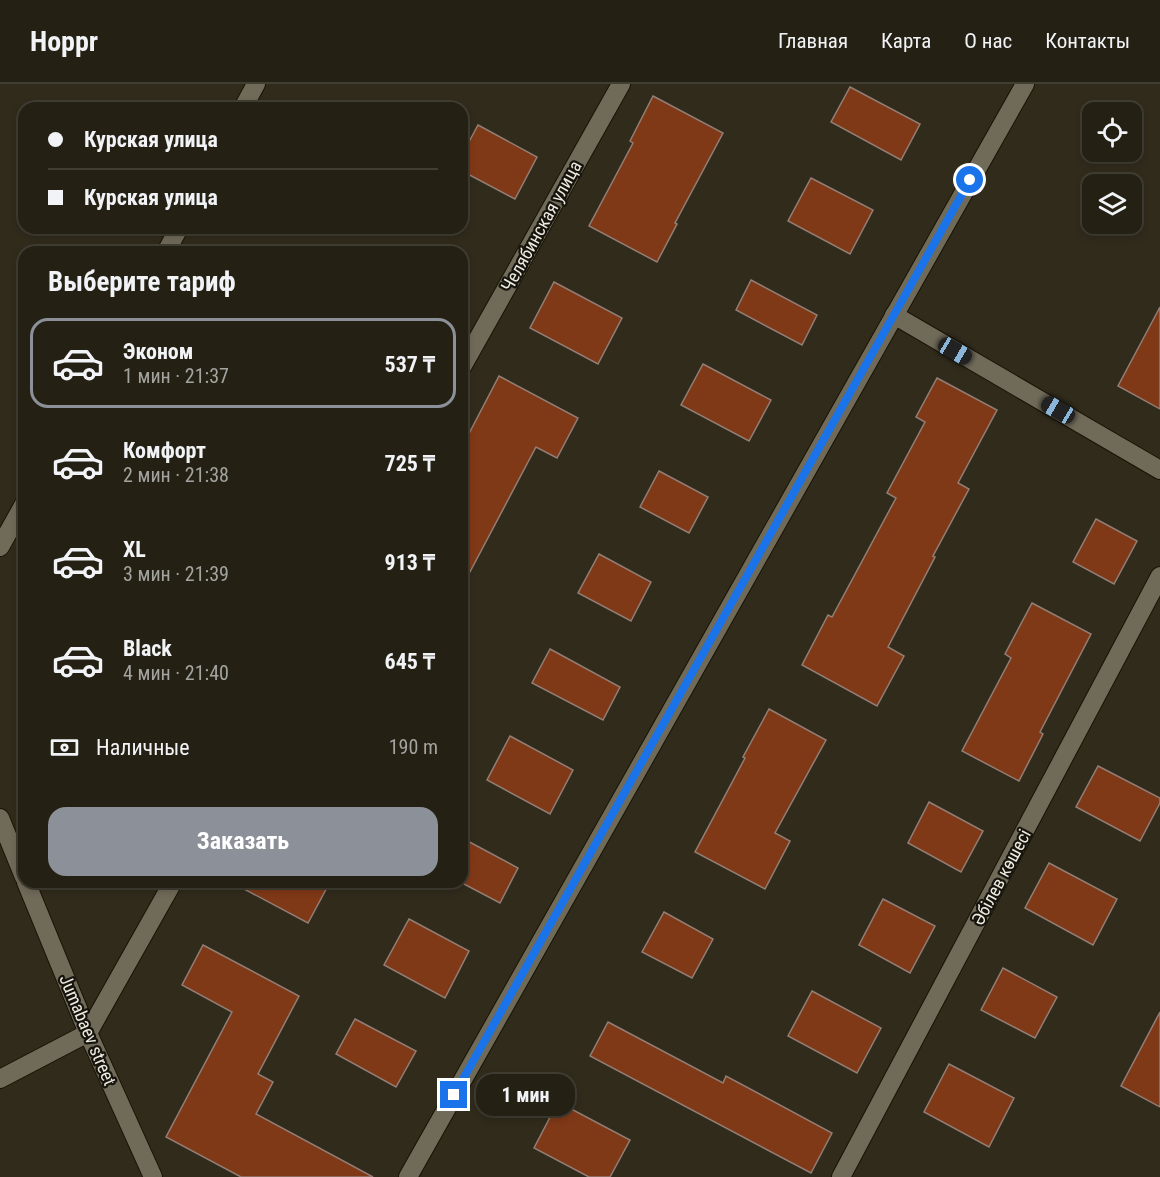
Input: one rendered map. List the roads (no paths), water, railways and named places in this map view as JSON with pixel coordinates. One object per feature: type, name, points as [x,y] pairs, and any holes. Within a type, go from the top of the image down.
[{"type":"street","points":[[246,102],[256,84]]},
{"type":"street","name":"Челябинская улица","points":[[468,356],[621,84]]},
{"type":"street","points":[[408,1177],[1025,84]]},
{"type":"street","points":[[894,315],[1160,470]]},
{"type":"street","points":[[0,547],[18,515]]},
{"type":"street","name":"Әбілев көшесі","points":[[841,1177],[1160,576]]},
{"type":"street","points":[[0,818],[18,862]]},
{"type":"street","name":"Jumabaev street","points":[[28,888],[88,1033],[153,1177]]},
{"type":"street","points":[[0,1079],[88,1033],[170,888]]}]
